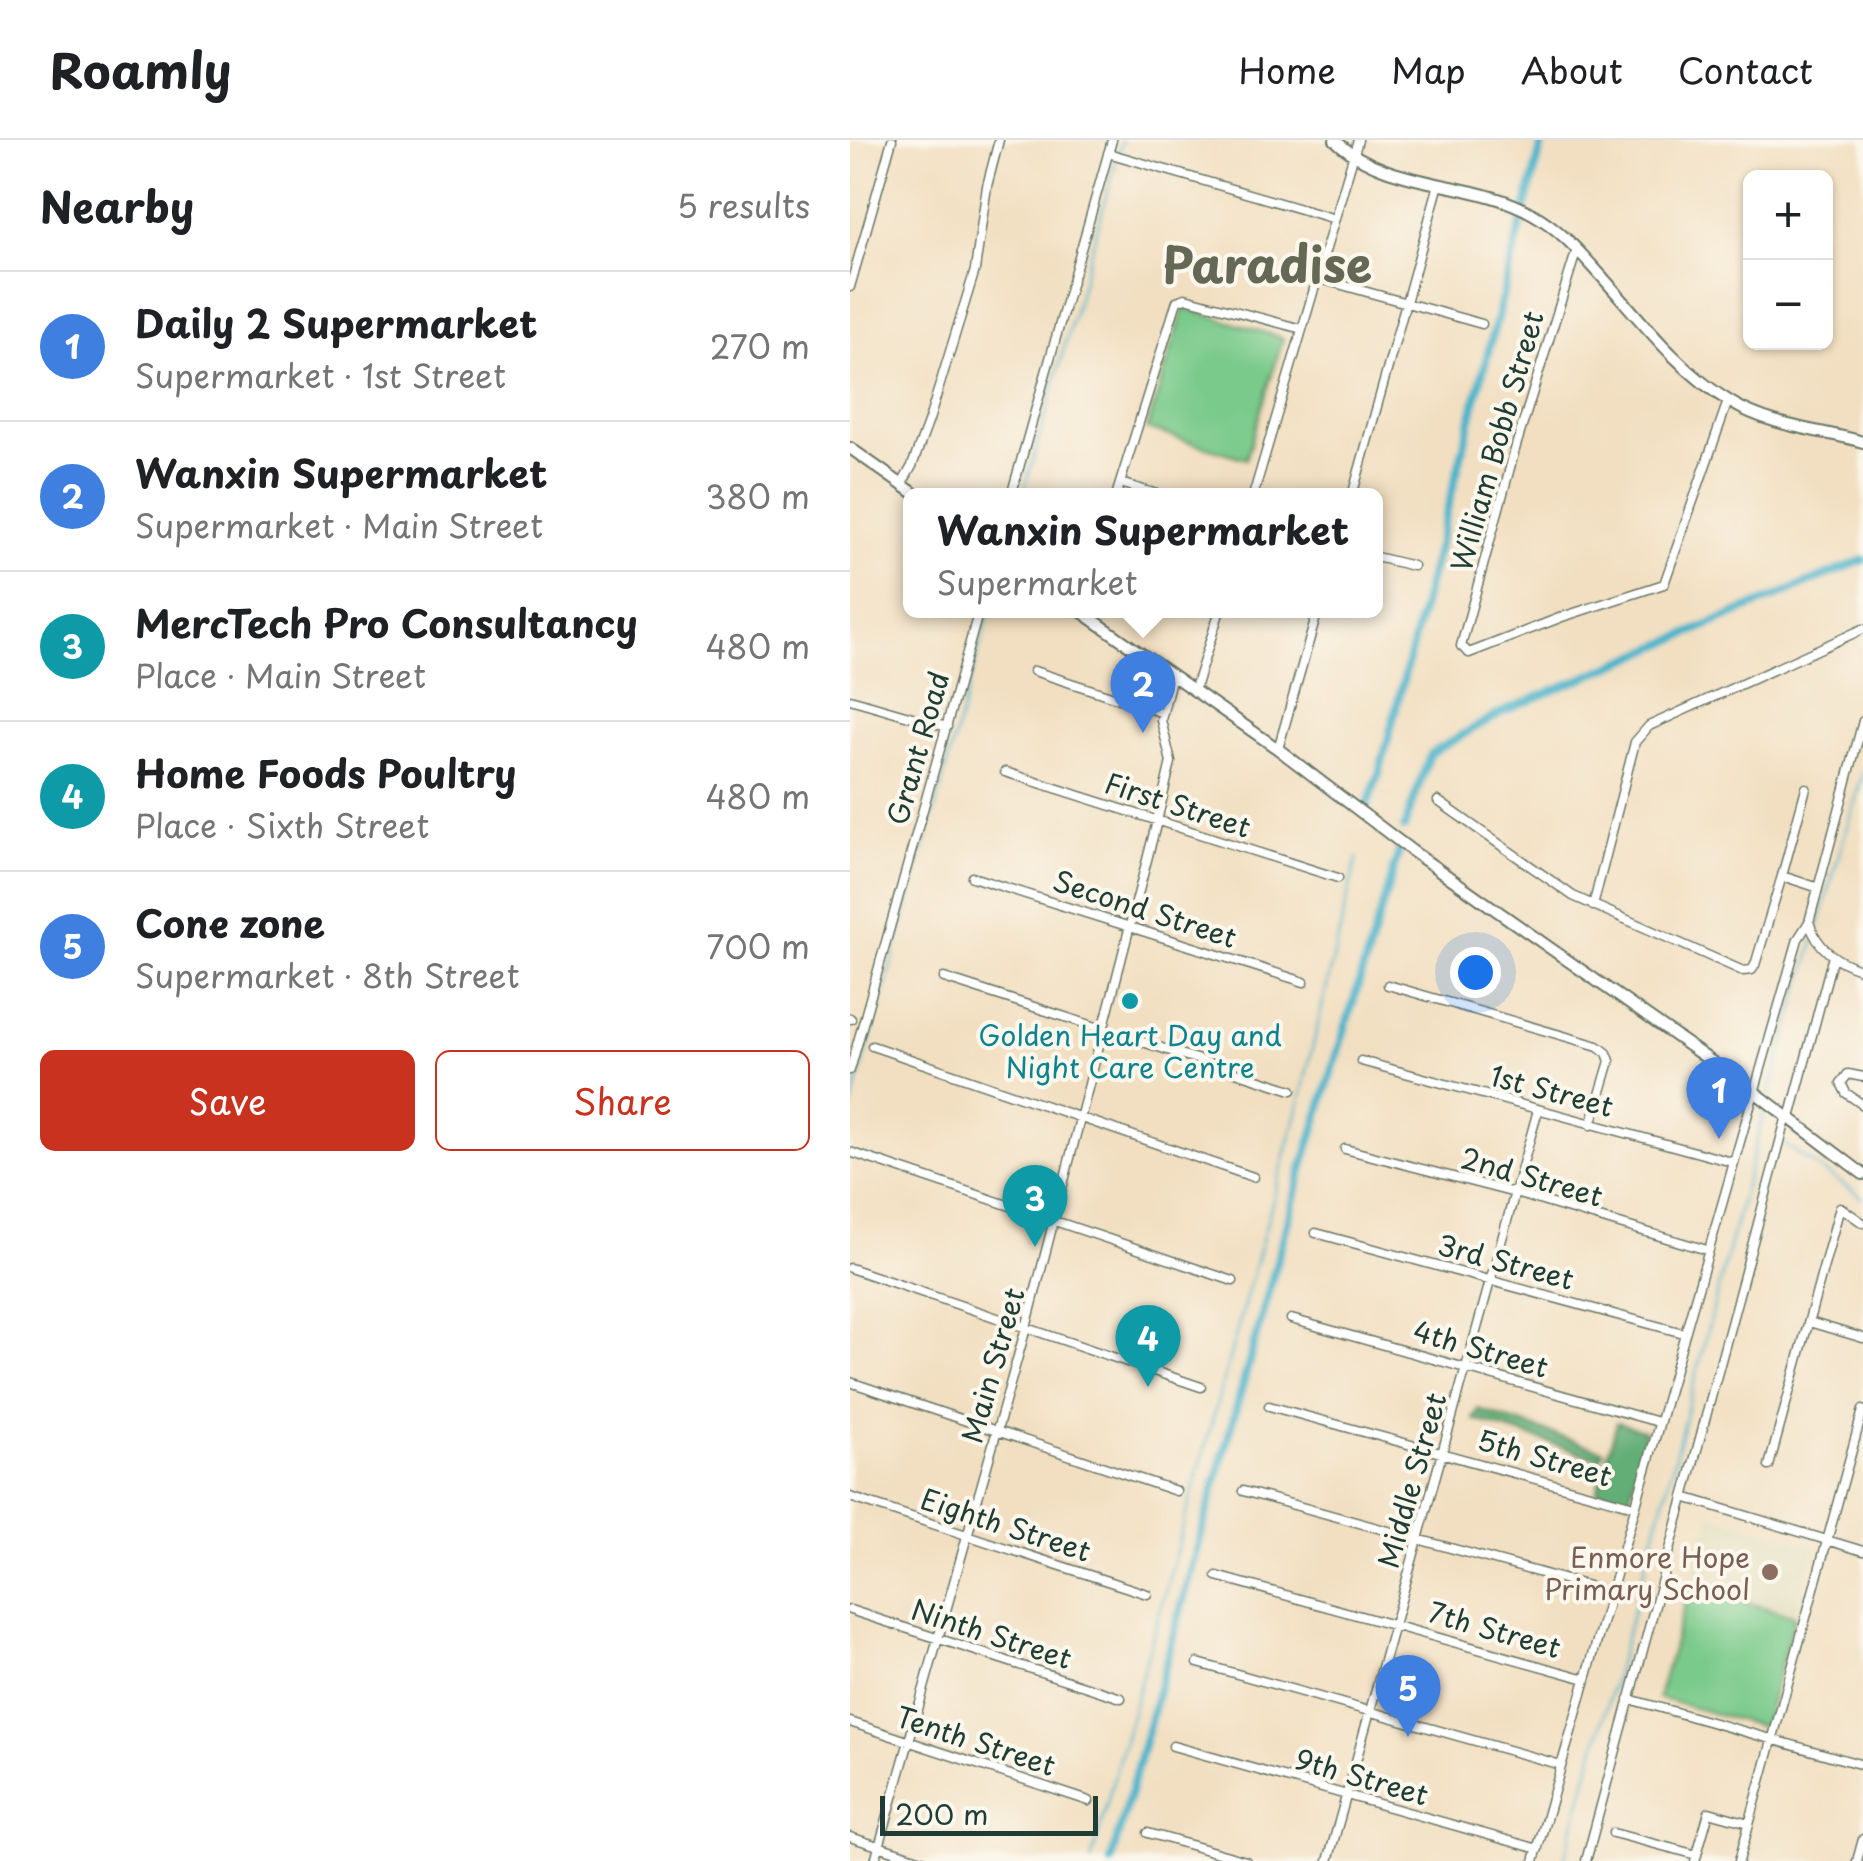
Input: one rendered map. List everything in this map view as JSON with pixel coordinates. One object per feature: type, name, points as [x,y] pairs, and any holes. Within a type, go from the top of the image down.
[{"type":"main road","points":[[1335,140],[1354,155],[1383,168],[1524,209],[1577,249],[1670,351],[1728,401],[1758,415],[1863,442]]},
{"type":"main road","points":[[850,448],[907,488]]},
{"type":"main road","points":[[1090,618],[1172,675],[1196,683],[1389,834],[1789,1117],[1863,1174]]},
{"type":"street","points":[[850,287],[892,140]]},
{"type":"street","points":[[902,484],[923,435],[975,270],[987,186],[999,140]]},
{"type":"street","points":[[1013,488],[1112,140]]},
{"type":"street","points":[[1255,488],[1358,140]]},
{"type":"street","points":[[1108,153],[1335,219]]},
{"type":"street","points":[[1354,488],[1439,184]]},
{"type":"street","name":"William Bobb Street","points":[[1577,249],[1516,446],[1461,646],[1468,653],[1664,584],[1728,401]]},
{"type":"street","points":[[1318,278],[1482,324]]},
{"type":"street","points":[[1118,488],[1177,301],[1185,298],[1302,329]]},
{"type":"street","points":[[1120,482],[1139,488]]},
{"type":"street","points":[[1383,559],[1413,566]]},
{"type":"street","name":"Grant Road","points":[[850,1070],[977,618]]},
{"type":"street","points":[[1196,683],[1217,618]]},
{"type":"street","points":[[1278,750],[1316,618]]},
{"type":"street","points":[[1594,906],[1635,742],[1649,726],[1863,630]]},
{"type":"street","points":[[1034,671],[1162,713],[1172,675]]},
{"type":"street","points":[[850,698],[947,727]]},
{"type":"street","name":"Main Street","points":[[875,1861],[1083,1118],[1171,762],[1162,713]]},
{"type":"street","points":[[1534,1861],[1732,1162],[1756,1094],[1798,939],[1809,925],[1863,721]]},
{"type":"street","name":"First Street","points":[[1005,772],[1338,878]]},
{"type":"street","points":[[1438,801],[1573,896],[1743,971],[1752,970],[1806,788]]},
{"type":"street","points":[[1782,876],[1816,887]]},
{"type":"street","name":"Second Street","points":[[972,877],[1304,982]]},
{"type":"street","points":[[1809,925],[1821,948],[1863,970]]},
{"type":"street","points":[[1586,1861],[1832,956]]},
{"type":"street","points":[[944,978],[1292,1090]]},
{"type":"street","points":[[1388,984],[1598,1046],[1610,1061],[1591,1124]]},
{"type":"street","points":[[872,1046],[1253,1176]]},
{"type":"street","name":"1st Street","points":[[1361,1061],[1732,1162]]},
{"type":"street","points":[[1863,1077],[1848,1074],[1841,1083],[1846,1093],[1863,1105]]},
{"type":"street","name":"Middle Street","points":[[1328,1861],[1538,1110]]},
{"type":"street","name":"2nd Street","points":[[1345,1149],[1515,1192],[1707,1250]]},
{"type":"street","points":[[850,1152],[1233,1281]]},
{"type":"street","points":[[1769,1466],[1840,1206],[1863,1222]]},
{"type":"street","name":"3rd Street","points":[[1316,1233],[1683,1334]]},
{"type":"street","points":[[850,1268],[1201,1387]]},
{"type":"street","name":"4th Street","points":[[1291,1319],[1658,1422]]},
{"type":"street","points":[[1809,1322],[1863,1338]]},
{"type":"street","points":[[850,1382],[1176,1492]]},
{"type":"street","name":"5th Street","points":[[1269,1406],[1634,1506]]},
{"type":"street","points":[[1739,1861],[1863,1410]]},
{"type":"street","points":[[1243,1491],[1610,1592]]},
{"type":"street","name":"Eighth Street","points":[[850,1497],[1148,1594]]},
{"type":"street","points":[[1684,1497],[1863,1550]]},
{"type":"street","name":"7th Street","points":[[1217,1576],[1586,1679]]},
{"type":"street","name":"Ninth Street","points":[[850,1610],[1121,1698]]},
{"type":"street","points":[[1198,1663],[1561,1765]]},
{"type":"street","points":[[1630,1700],[1863,1765]]},
{"type":"street","name":"Tenth Street","points":[[850,1722],[1088,1801]]},
{"type":"street","name":"9th Street","points":[[1173,1746],[1538,1849]]},
{"type":"street","points":[[1613,1833],[1696,1858],[1709,1812],[1750,1823]]},
{"type":"street","points":[[1148,1833],[1246,1861]]},
{"type":"street","points":[[850,1836],[925,1861]]},
{"type":"street","points":[[1857,1861],[1863,1839]]},
{"type":"shaded area","name":"Enmore Hope Primary School","points":[[1711,1514],[1815,1547],[1795,1616],[1690,1587]]},
{"type":"green space","points":[[1184,308],[1283,338],[1246,459],[1147,429]]},
{"type":"green space","points":[[1478,1409],[1604,1451],[1600,1459],[1473,1419]]},
{"type":"green space","points":[[1617,1422],[1645,1431],[1629,1501],[1597,1492]]},
{"type":"green space","points":[[1690,1587],[1795,1616],[1763,1727],[1658,1698]]},
{"type":"waterway","points":[[1118,153],[1122,140]]},
{"type":"waterway","points":[[1367,806],[1379,774],[1543,140]]},
{"type":"waterway","points":[[1025,488],[1116,161]]},
{"type":"waterway","points":[[1404,828],[1430,754],[1502,712],[1863,560]]},
{"type":"waterway","points":[[850,1112],[988,618]]},
{"type":"waterway","points":[[1816,933],[1863,773]]},
{"type":"waterway","points":[[1111,1861],[1302,1170],[1400,848]]},
{"type":"waterway","points":[[1091,1861],[1298,1109],[1357,858]]},
{"type":"waterway","points":[[1769,1096],[1814,941]]},
{"type":"waterway","points":[[1564,1861],[1664,1499],[1766,1104]]},
{"type":"waterway","points":[[1785,1145],[1863,1198]]},
{"type":"place","name":"Wanxin Supermarket","points":[[1143,733]]},
{"type":"place","name":"Golden Heart Day and Night Care Centre","points":[[1130,1001]]},
{"type":"place","name":"Daily 2 Supermarket","points":[[1719,1139]]},
{"type":"place","name":"MercTech Pro Consultancy","points":[[1035,1247]]},
{"type":"place","name":"Home Foods Poultry","points":[[1148,1387]]},
{"type":"place","name":"Enmore Hope Primary School","points":[[1770,1572]]},
{"type":"place","name":"Cone zone","points":[[1408,1737]]},
{"type":"district","name":"Paradise","points":[[1267,263]]}]
